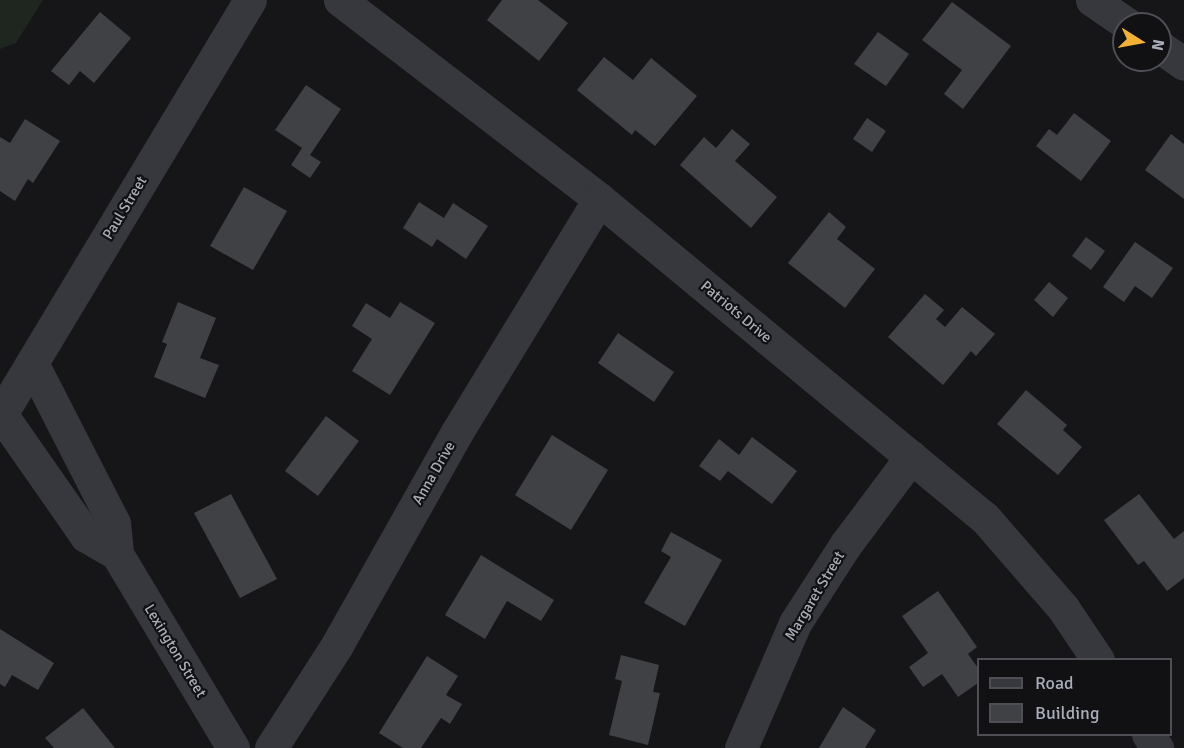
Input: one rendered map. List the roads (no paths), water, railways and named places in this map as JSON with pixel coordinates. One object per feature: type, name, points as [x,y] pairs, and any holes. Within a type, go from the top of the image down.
[{"type":"street","name":"Paul Street","points":[[0,415],[250,0]]},
{"type":"street","name":"Patriots Drive","points":[[340,0],[599,199],[984,517],[1063,608],[1097,658]]},
{"type":"street","points":[[1092,0],[1112,14]]},
{"type":"street","name":"Anna Drive","points":[[271,748],[337,645],[457,432],[599,199]]},
{"type":"street","name":"Lexington Street","points":[[32,363],[114,523],[117,554],[233,748]]},
{"type":"street","name":"Lexington Street","points":[[0,415],[86,536],[117,554]]},
{"type":"street","name":"Margaret Street","points":[[741,748],[795,623],[846,544],[911,458]]}]
